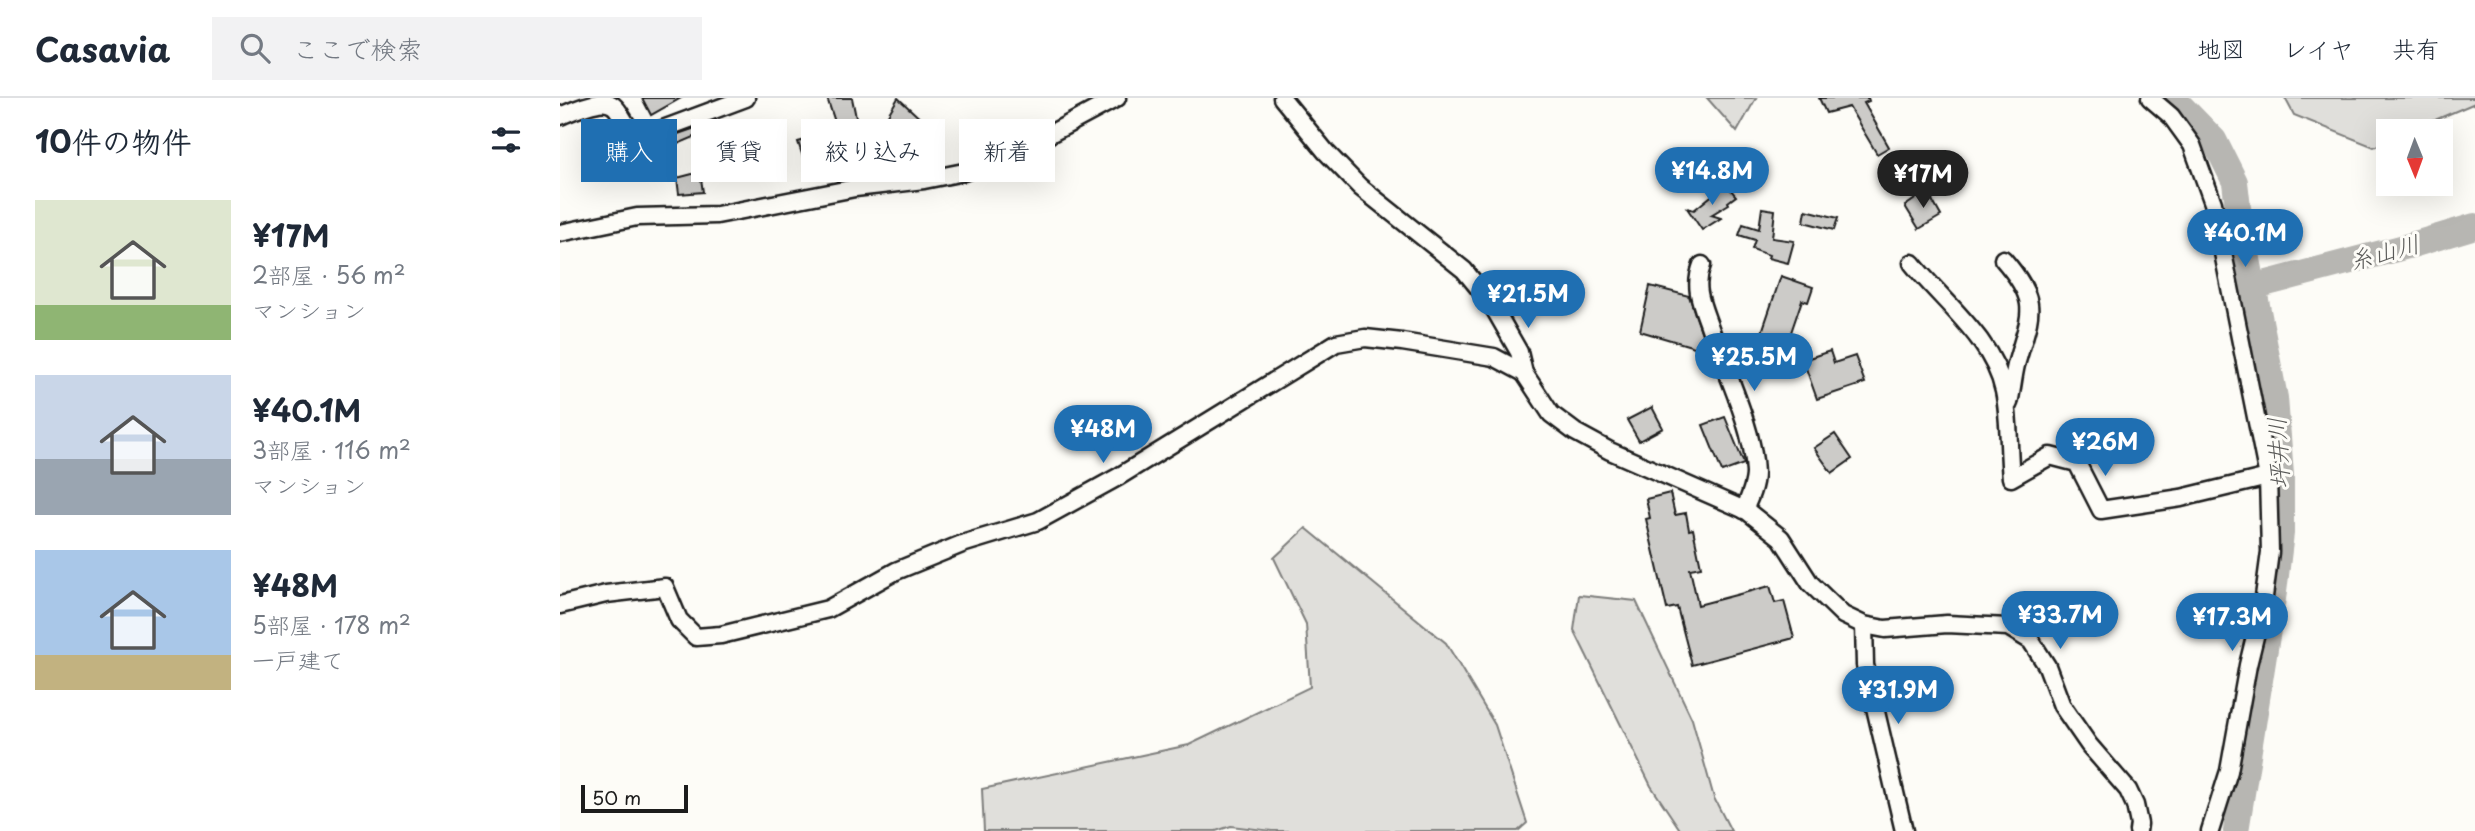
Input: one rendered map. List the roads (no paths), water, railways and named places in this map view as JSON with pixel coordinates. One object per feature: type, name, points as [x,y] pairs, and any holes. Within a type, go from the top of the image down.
[{"type":"street","points":[[560,116],[599,102],[608,103],[617,107],[635,133],[652,133],[746,98]]},
{"type":"street","points":[[560,233],[636,217],[717,215],[855,188],[924,180],[964,172],[1022,149],[1117,98]]},
{"type":"street","points":[[1282,98],[1326,152],[1360,187],[1464,270],[1492,303],[1519,352],[1524,373],[1551,414],[1575,432],[1610,451],[1744,510],[1781,538],[1810,583],[1843,615],[1864,625],[1885,629],[1947,624],[2008,627],[2031,641],[2047,666],[2062,706],[2089,745],[2128,790],[2135,805],[2138,831]]},
{"type":"street","points":[[2150,98],[2171,116],[2192,145],[2213,203],[2268,477],[2270,552],[2263,604],[2248,665],[2229,772],[2210,831]]},
{"type":"street","points":[[2003,259],[2023,286],[2031,315],[2016,367],[2007,413]]},
{"type":"street","points":[[1912,263],[1986,351],[2003,388],[2011,478],[2050,456],[2077,463],[2101,510],[2182,498],[2268,477]]},
{"type":"street","points":[[1702,265],[1698,274],[1698,293],[1736,397],[1752,451],[1754,482],[1744,510]]},
{"type":"street","points":[[560,605],[606,594],[665,587],[679,620],[696,637],[721,635],[828,609],[896,571],[962,544],[1038,521],[1118,477],[1336,343],[1365,338],[1402,342],[1494,357],[1524,373]]},
{"type":"street","points":[[1864,625],[1865,665],[1904,831]]},
{"type":"waterway","name":"坪井川","points":[[2173,98],[2214,140],[2235,182],[2275,398],[2281,475],[2281,533],[2236,831]]},
{"type":"waterway","name":"糸山川","points":[[2252,287],[2475,226]]}]
